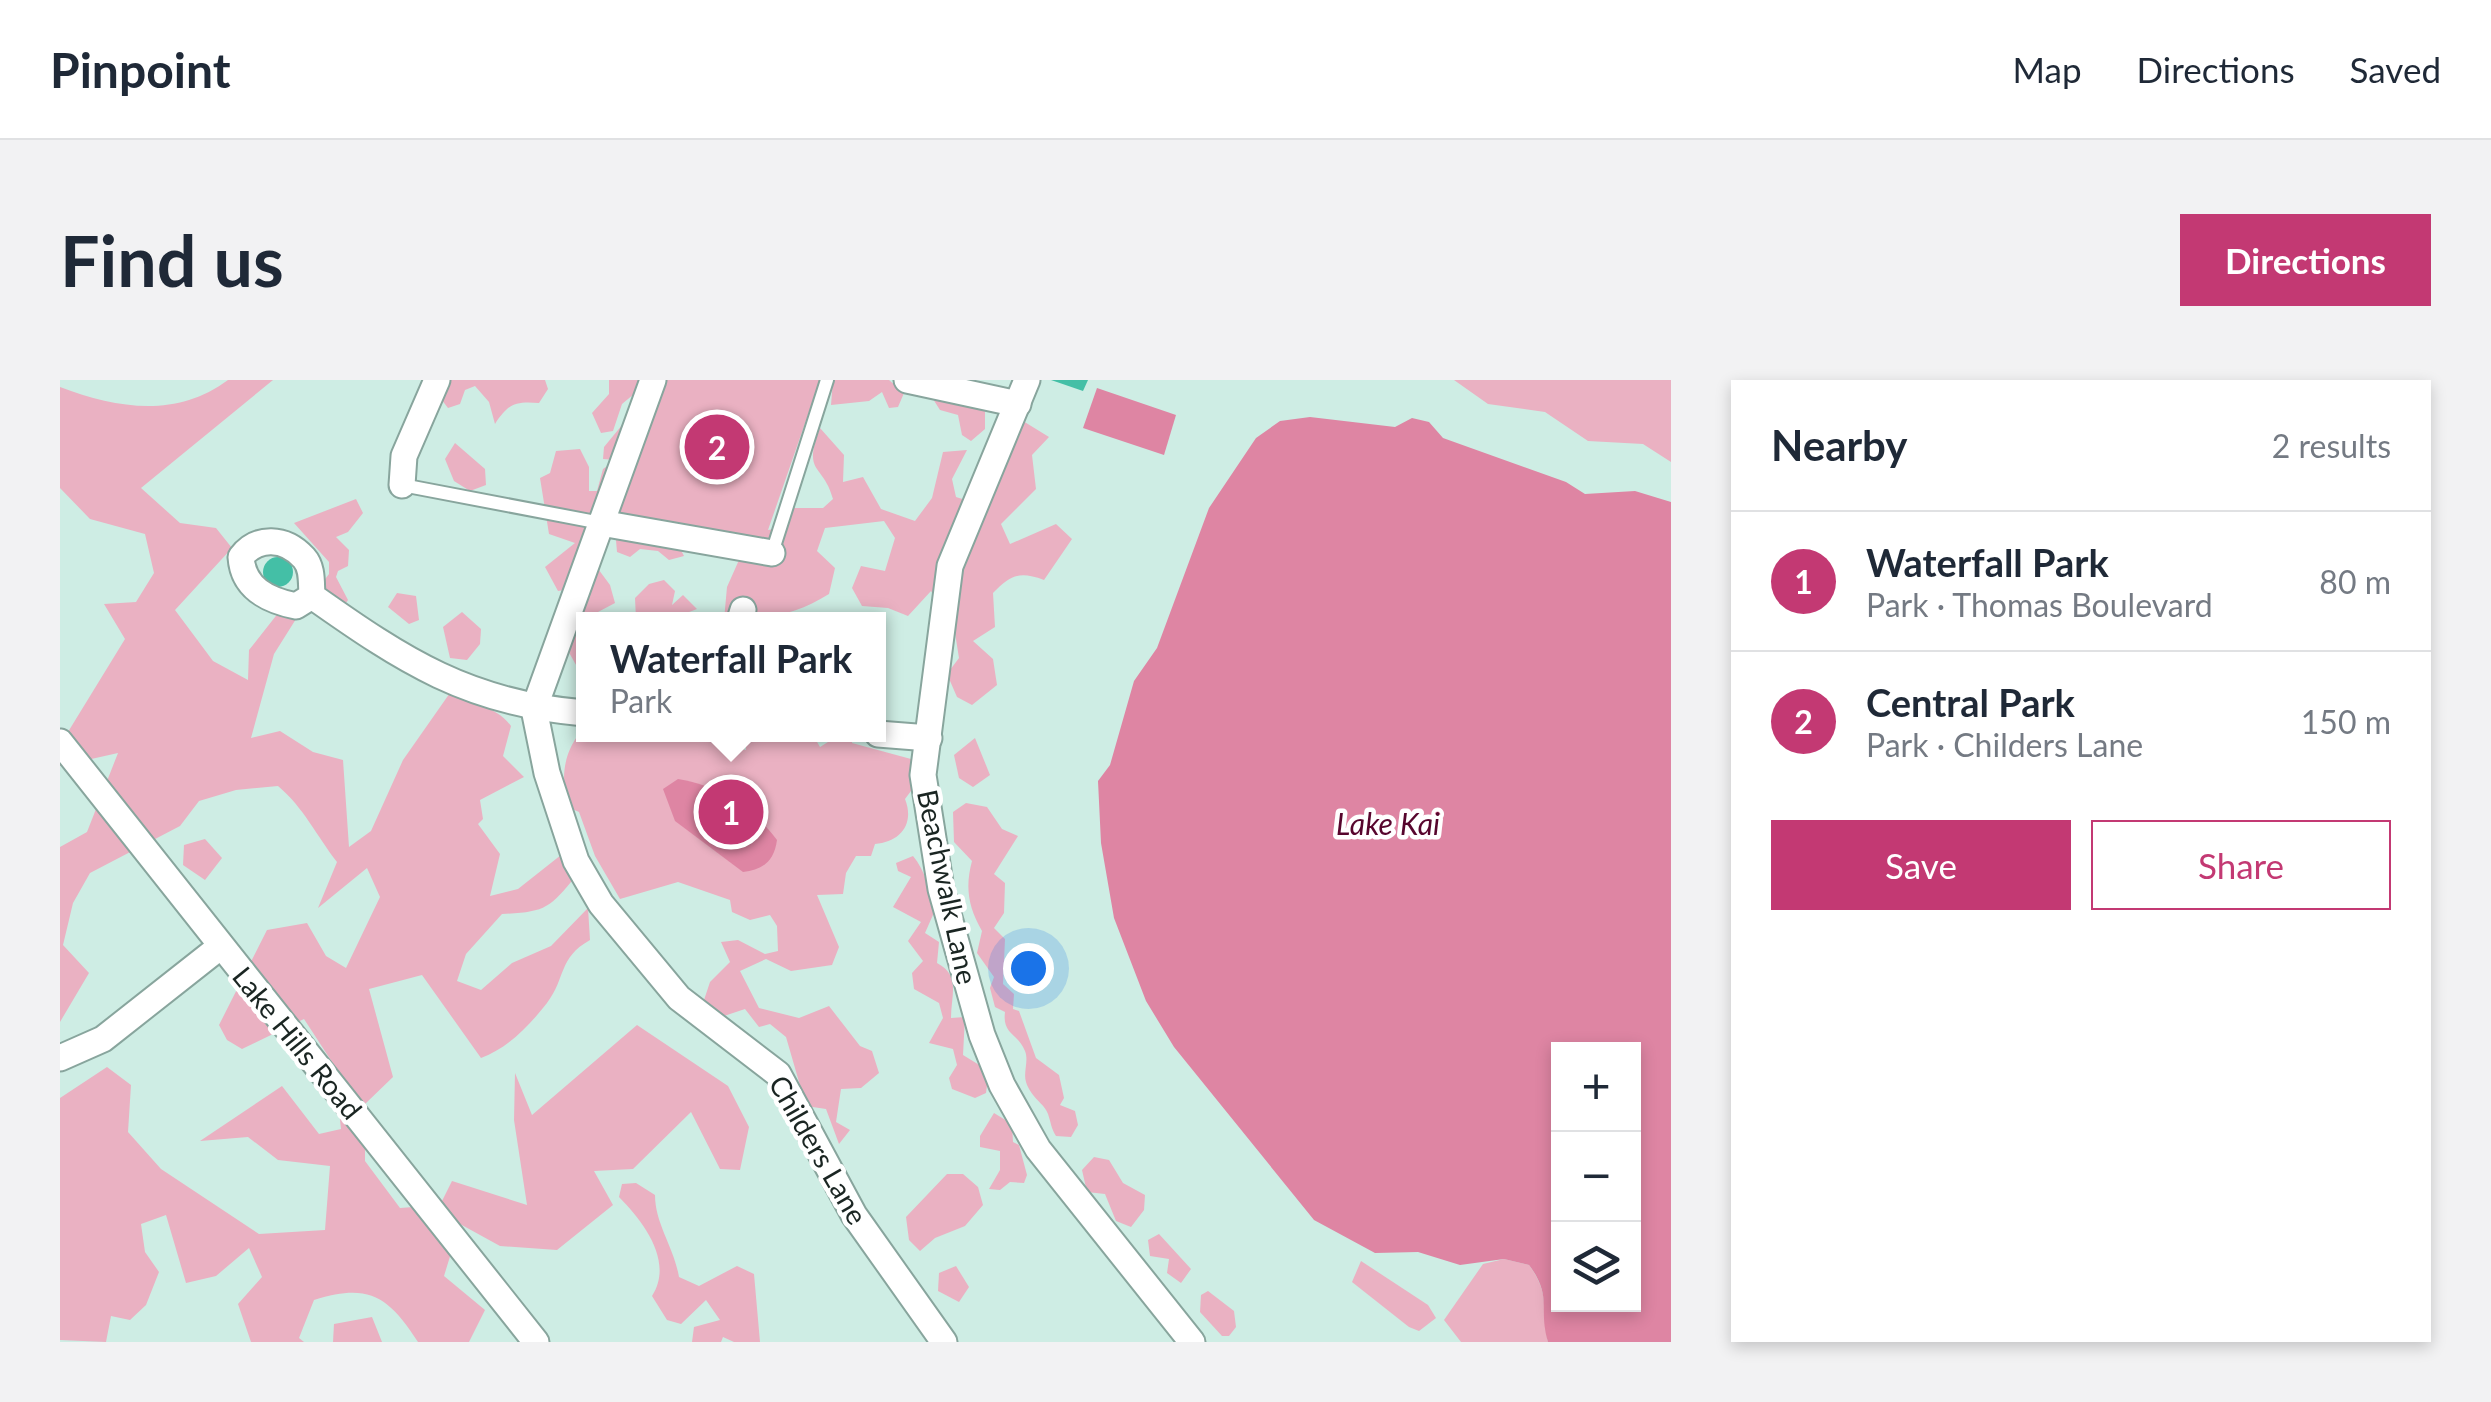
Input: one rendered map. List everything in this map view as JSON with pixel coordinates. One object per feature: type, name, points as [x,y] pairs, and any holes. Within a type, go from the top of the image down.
[{"type":"street","points":[[402,485],[404,456],[437,380]]},
{"type":"street","points":[[534,709],[652,380]]},
{"type":"street","points":[[907,380],[1023,392]]},
{"type":"street","name":"Beachwalk Lane","points":[[1023,392],[950,566],[923,775],[948,920],[982,1035],[1002,1085],[1038,1148],[1192,1342]]},
{"type":"street","points":[[600,523],[772,553]]},
{"type":"street","points":[[312,596],[398,656],[486,698],[534,709],[576,712]]},
{"type":"street","name":"Childers Lane","points":[[534,709],[547,772],[576,861],[601,904],[679,998],[778,1074],[854,1215],[944,1342]]},
{"type":"street","points":[[886,735],[929,738]]},
{"type":"street","name":"Lake Hills Road","points":[[60,742],[536,1342]]},
{"type":"street","points":[[60,1058],[103,1040],[220,946]]},
{"type":"lane","points":[[772,553],[827,380]]},
{"type":"lane","points":[[402,485],[600,523]]},
{"type":"shaded area","points":[[228,380],[273,380],[141,488],[180,523],[216,528],[232,548],[175,610],[213,661],[248,680],[249,650],[279,612],[296,619],[274,654],[251,738],[280,731],[313,752],[343,760],[349,847],[371,831],[403,760],[452,690],[498,714],[511,726],[503,756],[524,777],[480,800],[483,819],[478,824],[500,854],[490,896],[518,889],[561,855],[576,876],[545,907],[502,914],[466,954],[457,981],[481,990],[512,963],[551,946],[588,908],[590,940],[567,961],[547,1003],[517,1035],[481,1058],[422,975],[369,989],[393,1077],[365,1104],[365,1161],[400,1208],[440,1205],[452,1181],[527,1205],[514,1120],[515,1073],[532,1115],[637,1025],[728,1086],[749,1127],[740,1170],[720,1169],[691,1112],[633,1169],[594,1171],[613,1205],[557,1250],[500,1246],[460,1224],[444,1276],[485,1310],[469,1342],[418,1342],[386,1304],[375,1297],[349,1293],[314,1300],[299,1338],[304,1342],[251,1342],[238,1304],[262,1277],[249,1248],[216,1276],[186,1283],[166,1215],[141,1224],[145,1252],[159,1272],[146,1305],[130,1320],[111,1316],[106,1342],[60,1340],[60,1098],[107,1067],[131,1085],[128,1132],[161,1169],[259,1234],[325,1230],[330,1166],[278,1160],[248,1137],[200,1141],[282,1086],[319,1134],[341,1129],[334,1065],[304,1019],[242,1049],[227,1040],[219,1025],[267,930],[307,923],[326,956],[346,968],[380,897],[367,868],[318,908],[337,862],[303,813],[278,786],[236,790],[199,801],[180,826],[90,873],[73,903],[63,945],[89,973],[60,1022],[60,847],[87,832],[118,753],[60,766],[60,745],[125,639],[104,604],[136,602],[154,573],[145,534],[90,519],[60,488],[60,387],[104,401],[147,406],[188,400]]},
{"type":"shaded area","points":[[446,380],[545,380],[548,389],[539,403],[513,405],[495,424],[489,402],[475,386],[465,390],[460,404],[448,408],[438,395]]},
{"type":"shaded area","points":[[609,380],[820,380],[768,530],[779,528],[780,508],[823,508],[833,499],[814,461],[820,428],[844,455],[843,482],[863,477],[881,509],[915,521],[932,498],[943,452],[967,450],[952,479],[956,497],[988,507],[998,486],[988,457],[1023,421],[1049,437],[1032,455],[1036,489],[1001,524],[1010,544],[1056,524],[1072,539],[1044,580],[1016,576],[993,593],[995,627],[973,641],[993,659],[997,685],[972,705],[957,697],[947,674],[959,658],[955,633],[931,591],[908,616],[888,608],[862,606],[852,588],[861,566],[885,571],[895,538],[884,521],[825,528],[817,551],[835,568],[829,594],[788,612],[725,612],[727,587],[747,542],[678,544],[684,556],[669,560],[658,551],[640,549],[630,557],[617,552],[614,517],[593,562],[610,585],[615,603],[598,612],[576,612],[576,665],[567,649],[565,590],[558,591],[545,567],[575,543],[549,534],[540,478],[550,473],[556,451],[580,449],[589,467],[589,491],[597,491],[603,469],[616,460],[603,459],[604,447],[641,402],[634,394],[622,404],[613,431],[601,433],[592,413],[609,394]]},
{"type":"shaded area","points":[[833,380],[889,380],[904,393],[898,407],[889,408],[882,392],[869,401],[831,405]]},
{"type":"shaded area","points":[[953,380],[974,380],[985,412],[985,429],[971,441],[962,435],[958,415],[940,410],[933,399]]},
{"type":"shaded area","points":[[1454,380],[1671,380],[1671,462],[1643,444],[1588,441],[1545,412],[1488,404]]},
{"type":"shaded area","points":[[455,443],[485,469],[486,485],[470,491],[454,481],[445,459]]},
{"type":"shaded area","points":[[356,499],[363,513],[348,532],[336,537],[349,550],[348,566],[338,571],[336,577],[348,600],[333,622],[319,587],[329,574],[329,562],[294,523]]},
{"type":"shaded area","points":[[664,580],[675,591],[672,605],[683,595],[697,609],[636,612],[635,598],[649,584]]},
{"type":"shaded area","points":[[397,593],[416,596],[419,620],[409,624],[388,607]]},
{"type":"shaded area","points":[[462,612],[481,629],[480,644],[467,660],[450,658],[443,627]]},
{"type":"shaded area","points":[[975,738],[990,775],[973,787],[959,778],[954,755]]},
{"type":"shaded area","points":[[576,740],[713,742],[746,750],[745,742],[817,742],[820,747],[828,742],[852,742],[911,759],[923,775],[905,799],[908,816],[903,830],[892,840],[875,844],[871,856],[856,856],[846,873],[843,894],[817,895],[839,947],[832,965],[791,971],[766,959],[740,971],[759,1008],[799,1018],[829,1006],[860,1046],[872,1051],[879,1073],[861,1088],[841,1089],[836,1122],[850,1130],[839,1144],[826,1109],[806,1106],[786,1037],[770,1024],[759,1027],[745,1009],[724,1016],[704,1000],[710,982],[730,962],[721,942],[738,940],[765,954],[778,951],[777,926],[770,915],[750,920],[732,912],[730,900],[678,882],[620,899],[595,856],[579,812],[570,808],[566,797],[565,765]]},
{"type":"shaded area","points":[[966,803],[987,807],[1002,829],[1018,836],[994,874],[1005,883],[1004,913],[994,928],[1005,939],[1003,984],[1014,994],[1013,1009],[1019,1011],[1036,1058],[1059,1075],[1064,1098],[1060,1105],[1075,1111],[1078,1125],[1071,1137],[1056,1136],[1046,1110],[1028,1088],[1025,1051],[1008,1030],[1005,1012],[995,1007],[990,988],[994,977],[977,953],[982,931],[969,897],[972,861],[954,842],[953,812]]},
{"type":"shaded area","points":[[205,839],[222,858],[205,880],[183,865],[184,845]]},
{"type":"shaded area","points":[[913,856],[936,908],[925,933],[939,942],[937,963],[952,980],[951,1018],[965,1017],[963,1055],[989,1071],[986,1093],[975,1098],[952,1089],[949,1078],[957,1065],[953,1049],[929,1043],[943,1018],[939,1003],[914,989],[912,973],[923,961],[908,941],[921,922],[893,907],[911,877],[898,871],[896,863]]},
{"type":"shaded area","points":[[994,1113],[1012,1124],[1013,1142],[1019,1145],[1027,1175],[1024,1183],[1010,1182],[1000,1190],[989,1189],[1000,1170],[1000,1151],[980,1147],[980,1136]]},
{"type":"shaded area","points":[[1094,1157],[1109,1160],[1123,1183],[1145,1195],[1144,1210],[1131,1227],[1116,1221],[1105,1194],[1087,1192],[1082,1170]]},
{"type":"shaded area","points":[[947,1174],[963,1174],[978,1187],[983,1205],[965,1226],[935,1238],[920,1251],[909,1240],[906,1217]]},
{"type":"shaded area","points":[[636,1183],[655,1195],[658,1216],[679,1277],[699,1286],[737,1266],[754,1274],[760,1342],[734,1342],[723,1337],[721,1342],[692,1342],[694,1327],[720,1320],[706,1300],[681,1324],[667,1320],[652,1296],[660,1270],[653,1243],[619,1197],[622,1184]]},
{"type":"shaded area","points":[[1159,1234],[1191,1269],[1181,1283],[1167,1273],[1169,1259],[1150,1256],[1148,1240]]},
{"type":"shaded area","points":[[1504,1259],[1529,1265],[1536,1276],[1543,1294],[1548,1342],[1461,1342],[1444,1320],[1483,1264]]},
{"type":"shaded area","points":[[1361,1261],[1428,1305],[1436,1318],[1419,1331],[1409,1327],[1352,1282]]},
{"type":"shaded area","points":[[956,1266],[969,1287],[959,1302],[938,1291],[939,1273]]},
{"type":"shaded area","points":[[1208,1291],[1234,1311],[1236,1327],[1229,1336],[1222,1336],[1200,1312],[1201,1295]]},
{"type":"shaded area","points":[[372,1317],[382,1342],[333,1342],[334,1324]]},
{"type":"water","points":[[1097,388],[1176,415],[1164,455],[1083,428]]},
{"type":"water","name":"Lake Kai","points":[[1310,417],[1395,427],[1412,418],[1429,422],[1443,438],[1566,482],[1585,494],[1635,491],[1671,502],[1671,1342],[1548,1342],[1543,1294],[1529,1265],[1504,1259],[1460,1265],[1418,1252],[1375,1253],[1314,1220],[1174,1047],[1146,1001],[1114,918],[1101,843],[1098,781],[1110,765],[1134,681],[1157,648],[1209,508],[1256,438],[1280,421]]},
{"type":"water","points":[[678,779],[722,793],[756,817],[777,840],[767,863],[743,872],[675,821],[663,789]]},
{"type":"building","points":[[1051,380],[1088,380],[1083,391]]},
{"type":"building","points":[[278,557],[289,561],[293,572],[289,583],[278,587],[267,583],[263,572],[267,561]]},
{"type":"place","name":"Central Park","points":[[717,447]]},
{"type":"place","name":"Waterfall Park","points":[[731,812]]}]
